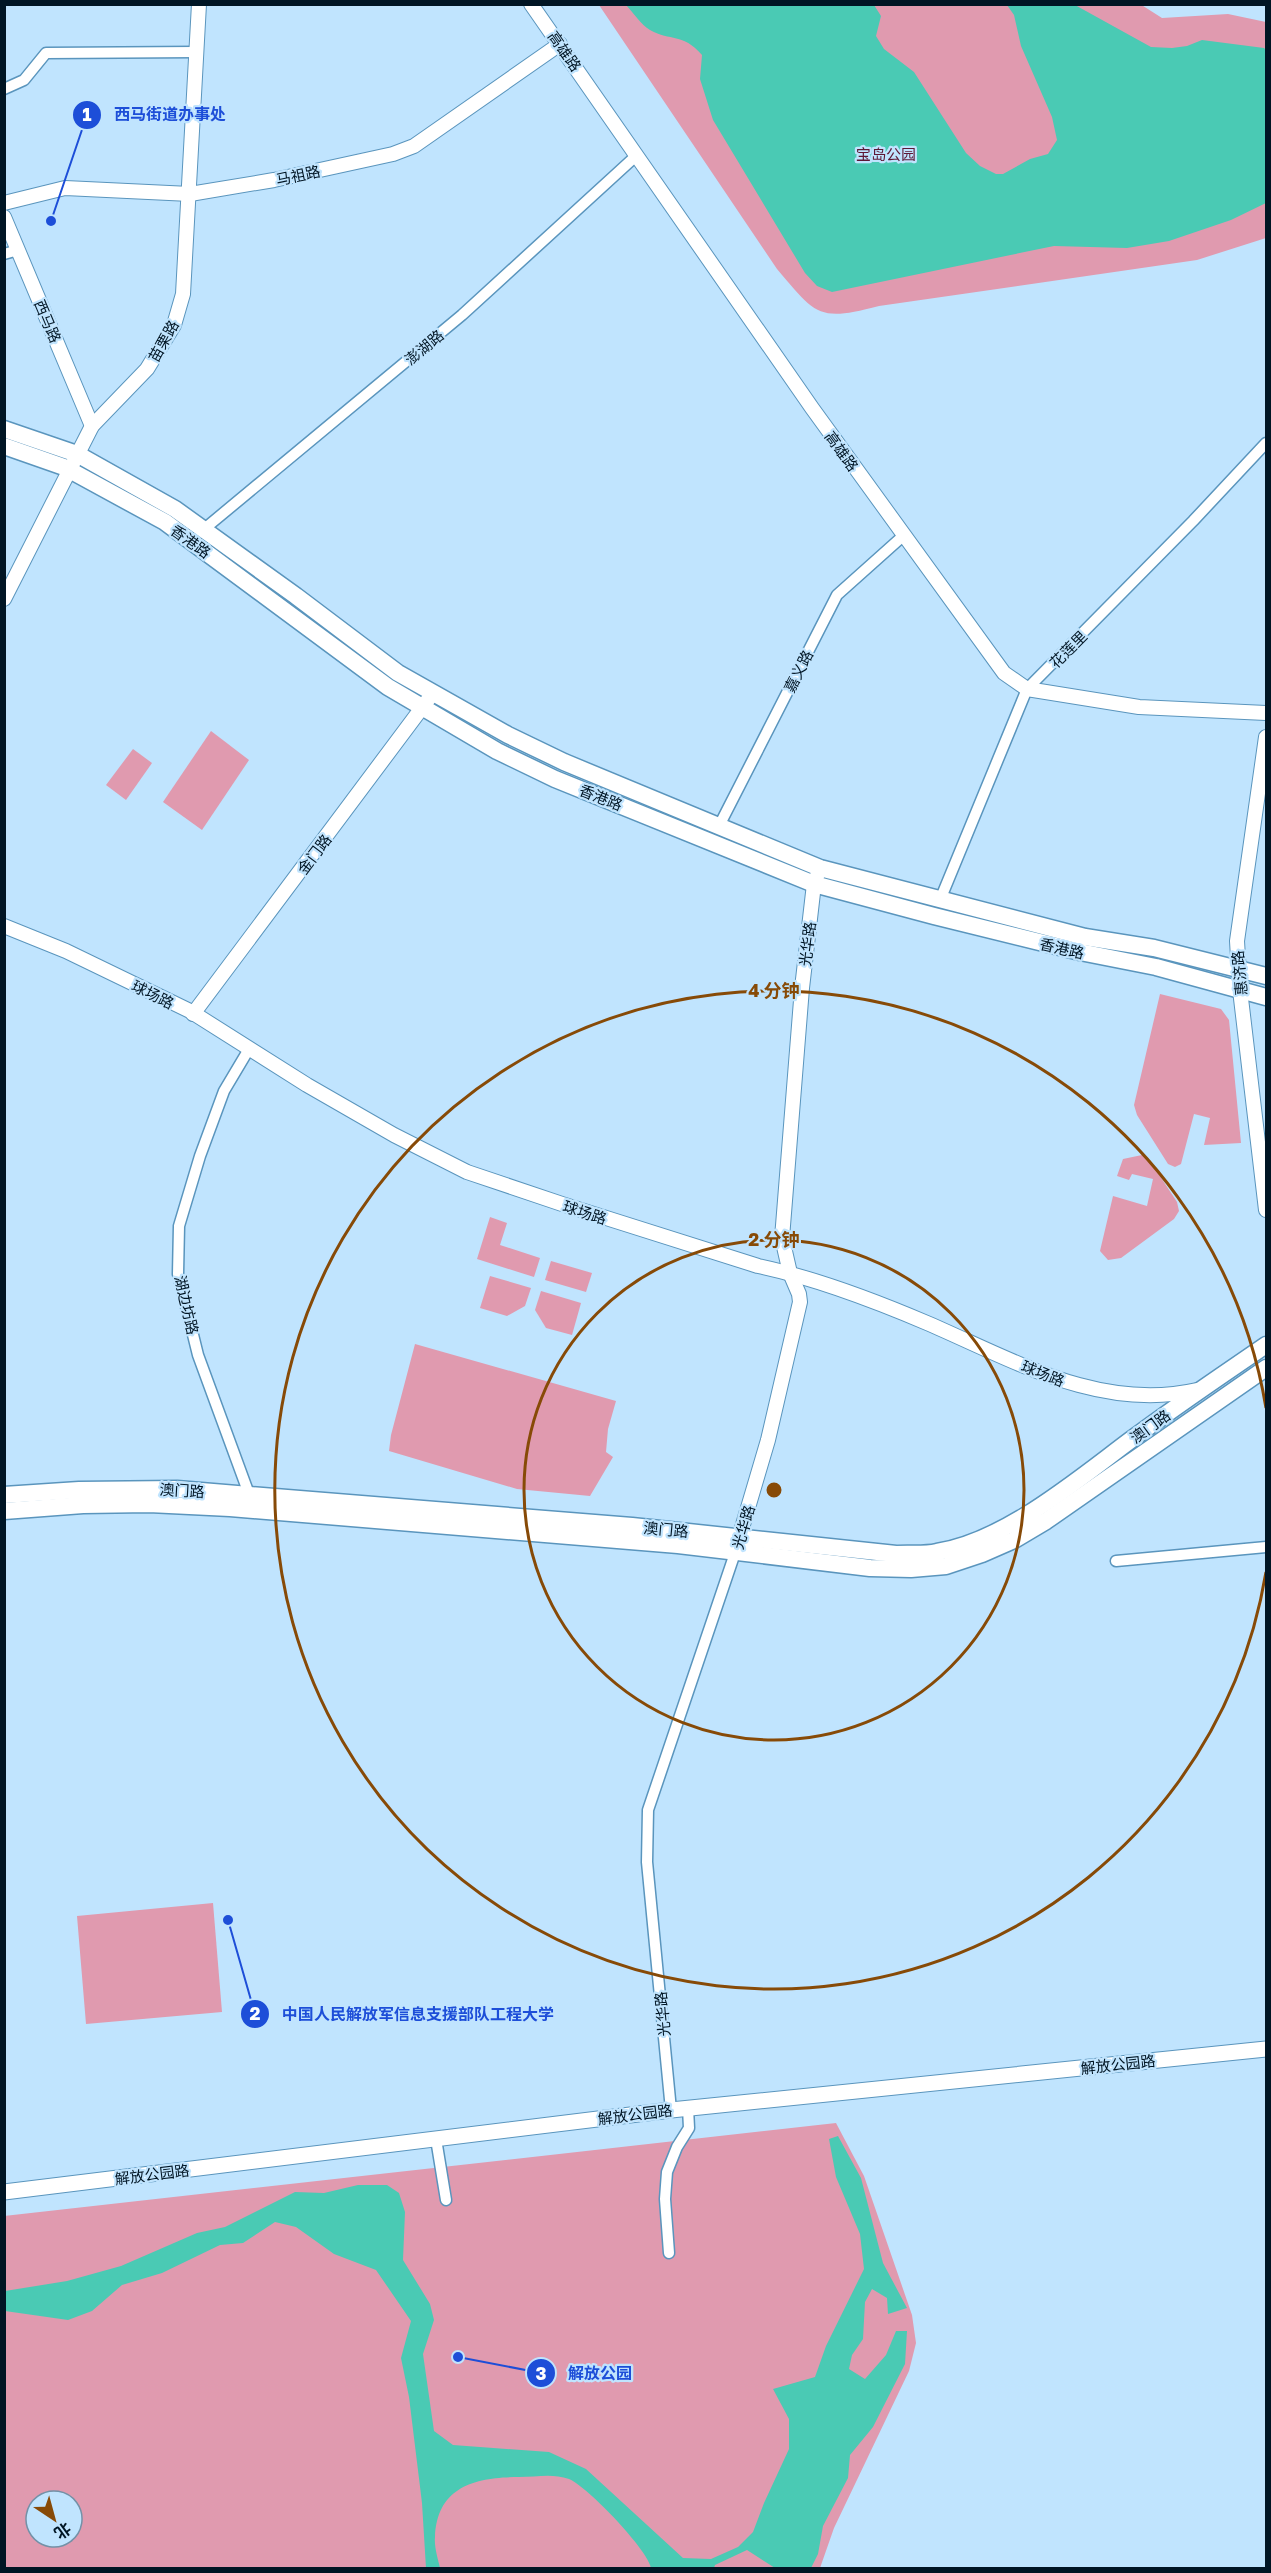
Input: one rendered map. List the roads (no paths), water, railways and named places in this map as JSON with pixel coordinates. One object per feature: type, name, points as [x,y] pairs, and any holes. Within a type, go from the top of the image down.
[{"type":"main road","name":"香港路","points":[[4,429],[77,454],[175,509],[398,673],[508,735],[564,762],[820,868],[1085,937],[1154,948],[1266,976]]},
{"type":"main road","name":"香港路","points":[[4,446],[69,470],[165,522],[388,687],[497,751],[555,779],[814,884],[1080,952],[1156,967],[1266,997]]},
{"type":"main road","name":"澳门路","points":[[4,1511],[83,1505],[149,1504],[230,1508],[678,1545],[737,1545],[896,1554],[937,1552],[973,1541],[1015,1521],[1061,1493],[1132,1439],[1266,1345]]},
{"type":"main road","name":"澳门路","points":[[4,1495],[150,1488],[249,1494],[632,1526],[870,1568],[911,1569],[946,1566],[1014,1540],[1046,1521],[1266,1368]]},
{"type":"main road","name":"解放公园路","points":[[4,2192],[671,2109],[1266,2049]]},
{"type":"street","name":"苗栗路","points":[[6,591],[92,426],[147,369],[174,325],[183,294],[199,4]]},
{"type":"street","name":"高雄路","points":[[531,4],[812,408],[1004,673],[1027,689],[1139,707],[1266,713]]},
{"type":"street","name":"马祖路","points":[[4,203],[65,188],[190,194],[274,180],[393,154],[414,146],[561,44]]},
{"type":"street","points":[[4,89],[24,80],[46,53],[197,52]]},
{"type":"street","name":"澎湖路","points":[[203,530],[462,315],[637,155]]},
{"type":"street","name":"西马路","points":[[4,217],[11,252],[92,426]]},
{"type":"street","name":"花莲里","points":[[940,900],[1027,689],[1193,521],[1266,443]]},
{"type":"street","name":"嘉义路","points":[[719,826],[837,595],[903,536]]},
{"type":"street","name":"金门路","points":[[193,1014],[433,693]]},
{"type":"street","name":"惠济路","points":[[1266,737],[1237,941],[1240,990],[1266,1210]]},
{"type":"street","name":"光华路","points":[[671,2109],[647,1862],[648,1810],[737,1545],[768,1440],[800,1302],[799,1294],[789,1273],[782,1238],[802,988],[814,884],[820,868]]},
{"type":"street","name":"球场路","points":[[4,926],[66,951],[193,1014],[394,1135],[467,1172],[758,1266],[789,1273],[924,1322],[1064,1383],[1091,1390],[1135,1396],[1185,1393],[1202,1389]]},
{"type":"street","name":"湖边坊路","points":[[249,1049],[224,1091],[200,1156],[179,1226],[178,1274],[198,1355],[249,1494]]},
{"type":"street","points":[[1116,1561],[1266,1548]]},
{"type":"street","points":[[669,2253],[665,2199],[667,2172],[676,2147],[688,2128],[688,2108]]},
{"type":"street","points":[[436,2139],[446,2200]]},
{"type":"place","name":"西马街道办事处","points":[[51,221]]},
{"type":"place","name":"中国人民解放军信息支援部队工程大学","points":[[228,1920]]},
{"type":"place","name":"解放公园","points":[[458,2357]]},
{"type":"park label","name":"宝岛公园","points":[[886,154]]}]
